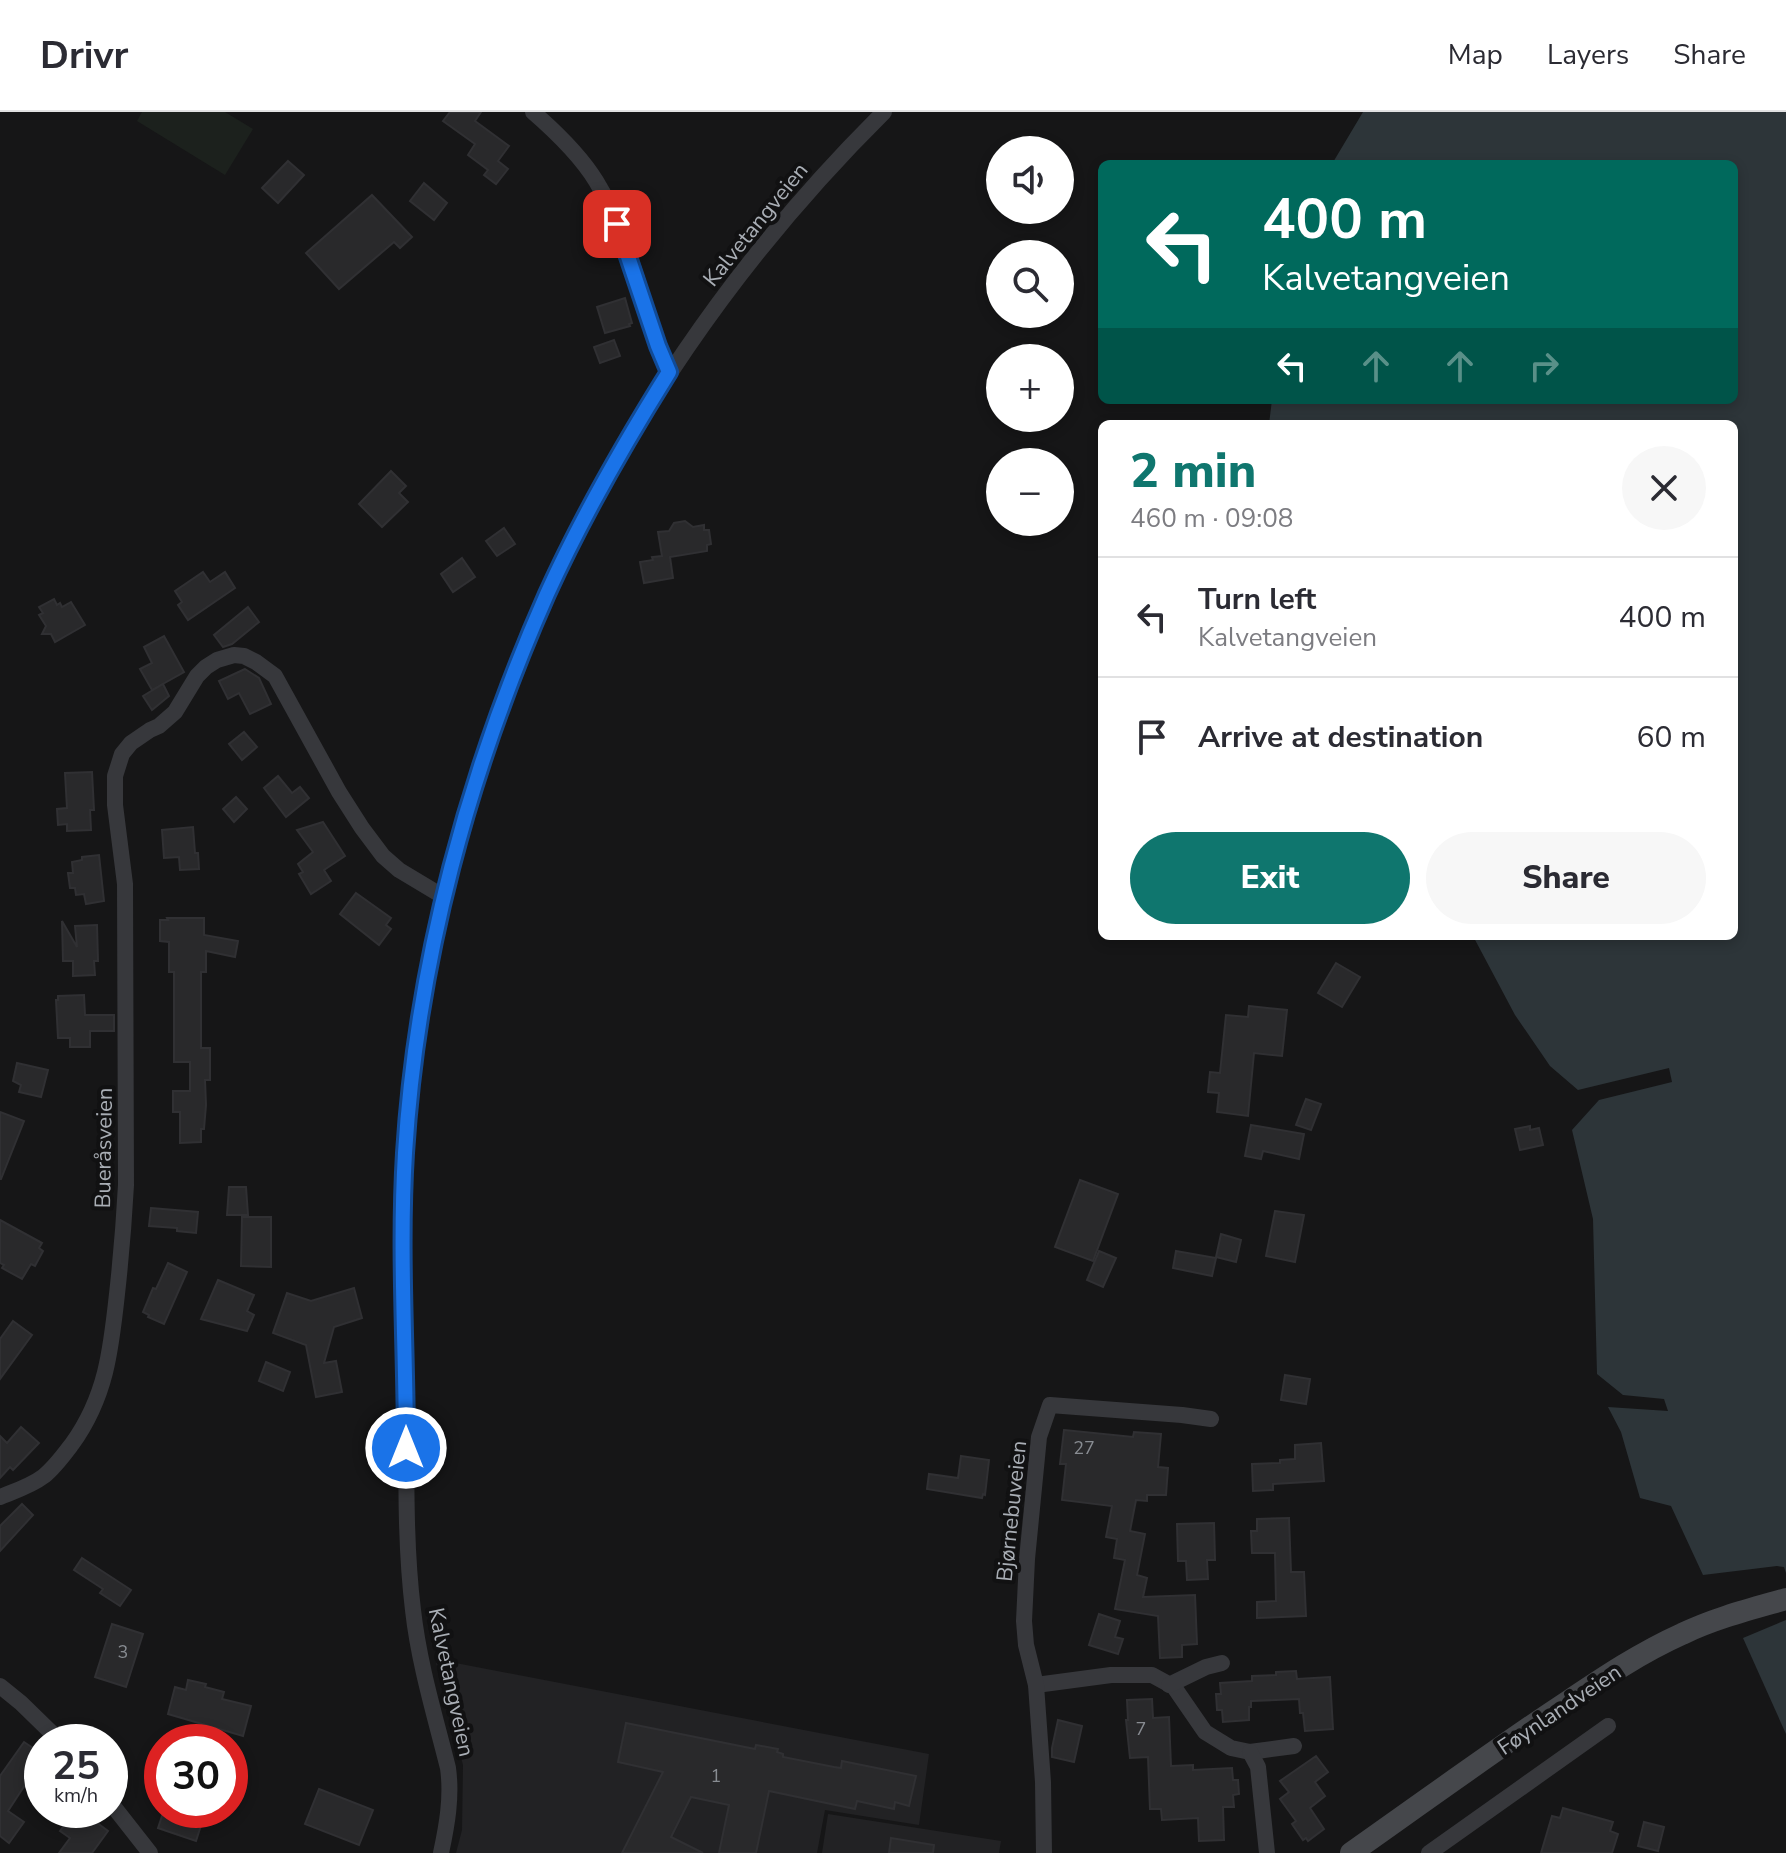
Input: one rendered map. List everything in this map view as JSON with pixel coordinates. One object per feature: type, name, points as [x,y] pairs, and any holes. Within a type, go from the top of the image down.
[{"type":"main road","name":"Føynlandveien","points":[[1351,1853],[1508,1742],[1641,1655],[1682,1633],[1786,1599]]},
{"type":"street","points":[[533,112],[581,159],[606,200],[631,261],[669,372]]},
{"type":"street","name":"Kalvetangveien","points":[[441,1853],[450,1784],[420,1659],[413,1611],[408,1550],[403,1331],[405,1153],[414,1059],[444,897],[471,797],[509,689],[542,607],[598,492],[669,372],[742,271],[813,186],[884,112]]},
{"type":"street","name":"Bueråsveien","points":[[0,1497],[34,1482],[60,1461],[94,1407],[109,1360],[126,1185],[125,884],[115,805],[115,776],[122,754],[131,743],[175,712],[206,667],[234,655],[244,656],[275,676],[339,792],[383,856],[399,870],[444,897]]},
{"type":"street","name":"Bjørnebuveien","points":[[1044,1853],[1036,1685],[1026,1645],[1024,1621],[1039,1437],[1050,1405],[1211,1419]]},
{"type":"street","points":[[1169,1685],[1206,1667],[1222,1663]]},
{"type":"street","points":[[1036,1685],[1129,1674],[1152,1675],[1174,1687],[1205,1732],[1231,1748],[1250,1752],[1294,1746]]},
{"type":"street","points":[[0,1686],[41,1724]]},
{"type":"street","points":[[1429,1853],[1608,1726]]},
{"type":"street","points":[[1250,1752],[1258,1767],[1267,1853]]},
{"type":"street","points":[[128,1825],[150,1853]]},
{"type":"shaded area","points":[[142,112],[225,112],[253,129],[225,175],[137,121]]},
{"type":"shaded area","points":[[1363,112],[1786,112],[1786,1573],[1784,1567],[1777,1566],[1703,1575],[1671,1506],[1640,1498],[1621,1432],[1608,1407],[1668,1411],[1664,1399],[1623,1395],[1597,1374],[1593,1219],[1572,1130],[1599,1100],[1672,1082],[1669,1068],[1578,1090],[1550,1066],[1515,1015],[1475,940],[1738,940],[1738,420],[1270,420],[1272,404],[1738,404],[1738,160],[1334,160]]},
{"type":"shaded area","points":[[1786,1620],[1786,1734],[1743,1638]]},
{"type":"shaded area","points":[[435,1659],[929,1754],[919,1825],[825,1810],[817,1853],[456,1853],[462,1830],[463,1765]]},
{"type":"shaded area","points":[[828,1814],[1001,1841],[999,1853],[822,1853]]},
{"type":"building","points":[[450,112],[481,112],[475,121],[509,146],[498,161],[508,169],[496,184],[484,175],[488,170],[468,155],[475,144],[443,121]]},
{"type":"building","points":[[288,161],[304,175],[278,203],[262,188]]},
{"type":"building","points":[[424,183],[447,203],[434,220],[410,201]]},
{"type":"building","points":[[372,195],[412,237],[400,248],[394,242],[339,289],[306,253]]},
{"type":"building","points":[[625,298],[632,323],[605,333],[597,307]]},
{"type":"building","points":[[614,340],[620,356],[600,363],[594,347]]},
{"type":"building","points":[[391,471],[406,486],[399,493],[408,502],[382,527],[359,504]]},
{"type":"building","points":[[685,521],[693,527],[704,525],[704,530],[709,530],[711,544],[707,545],[707,551],[670,557],[673,578],[644,583],[640,562],[662,556],[658,532],[669,531],[674,523]]},
{"type":"building","points":[[504,528],[515,544],[497,556],[486,541]]},
{"type":"building","points":[[462,558],[475,577],[453,592],[441,574]]},
{"type":"building","points":[[203,572],[210,582],[225,572],[235,588],[188,620],[178,605],[182,602],[175,591]]},
{"type":"building","points":[[54,599],[62,607],[71,602],[85,625],[55,642],[51,634],[42,634],[46,626],[39,615],[43,613],[39,607]]},
{"type":"building","points":[[248,607],[259,622],[232,644],[223,647],[214,635]]},
{"type":"building","points":[[164,636],[184,672],[152,690],[140,669],[152,663],[144,647]]},
{"type":"building","points":[[245,669],[259,678],[271,704],[250,714],[239,693],[228,699],[219,681]]},
{"type":"building","points":[[163,684],[169,696],[152,710],[143,696]]},
{"type":"building","points":[[244,732],[257,747],[242,760],[229,744]]},
{"type":"building","points":[[92,772],[94,810],[90,810],[91,830],[67,831],[67,824],[58,825],[57,809],[67,808],[65,773]]},
{"type":"building","points":[[278,776],[292,793],[300,787],[309,798],[286,817],[264,788]]},
{"type":"building","points":[[236,797],[247,809],[234,822],[223,809]]},
{"type":"building","points":[[323,822],[345,856],[324,870],[331,881],[311,894],[299,874],[303,872],[298,864],[313,852],[297,830]]},
{"type":"building","points":[[193,827],[199,869],[180,870],[179,857],[164,858],[162,830]]},
{"type":"building","points":[[99,855],[104,901],[86,904],[84,894],[76,895],[75,888],[70,888],[68,873],[73,873],[72,862]]},
{"type":"building","points":[[356,893],[391,918],[386,925],[391,929],[379,945],[340,914]]},
{"type":"building","points":[[204,918],[204,935],[238,941],[235,957],[206,951],[206,972],[201,972],[201,1048],[210,1048],[210,1080],[205,1080],[206,1105],[201,1142],[180,1143],[180,1112],[173,1112],[173,1091],[190,1091],[190,1062],[174,1062],[174,972],[169,972],[169,942],[160,941],[160,920]]},
{"type":"building","points":[[62,921],[77,947],[75,926],[97,925],[98,961],[94,961],[95,975],[73,976],[73,961],[63,961]]},
{"type":"building","points":[[1336,963],[1360,977],[1342,1007],[1318,993]]},
{"type":"building","points":[[84,995],[85,1015],[114,1015],[114,1031],[90,1031],[90,1047],[70,1047],[70,1038],[58,1038],[56,1000],[58,996]]},
{"type":"building","points":[[1249,1006],[1287,1010],[1282,1056],[1254,1053],[1248,1116],[1217,1112],[1219,1093],[1208,1092],[1210,1072],[1220,1073],[1226,1015],[1248,1017]]},
{"type":"building","points":[[17,1063],[48,1070],[41,1097],[19,1092],[21,1085],[13,1081]]},
{"type":"building","points":[[1306,1099],[1321,1104],[1311,1130],[1296,1125]]},
{"type":"building","points":[[0,1112],[24,1121],[1,1179],[0,1179]]},
{"type":"building","points":[[1251,1125],[1304,1134],[1299,1159],[1263,1151],[1261,1159],[1245,1156]]},
{"type":"building","points":[[1530,1126],[1530,1130],[1539,1128],[1543,1145],[1520,1150],[1515,1129]]},
{"type":"building","points":[[1080,1180],[1118,1194],[1093,1261],[1055,1247]]},
{"type":"building","points":[[229,1187],[246,1187],[248,1215],[227,1215]]},
{"type":"building","points":[[151,1208],[198,1212],[196,1233],[149,1226]]},
{"type":"building","points":[[1275,1211],[1304,1215],[1295,1262],[1266,1256]]},
{"type":"building","points":[[242,1217],[271,1217],[271,1267],[241,1266]]},
{"type":"building","points":[[0,1220],[42,1243],[39,1248],[43,1251],[35,1266],[31,1264],[22,1279],[2,1268],[4,1265],[0,1263]]},
{"type":"building","points":[[1221,1234],[1241,1240],[1236,1262],[1216,1257]]},
{"type":"building","points":[[1099,1251],[1116,1258],[1103,1287],[1087,1280]]},
{"type":"building","points":[[1176,1251],[1216,1258],[1212,1276],[1173,1268]]},
{"type":"building","points":[[168,1263],[187,1272],[164,1324],[143,1312]]},
{"type":"building","points":[[218,1280],[254,1295],[247,1311],[254,1315],[247,1331],[201,1319]]},
{"type":"building","points":[[354,1288],[362,1318],[334,1327],[324,1363],[336,1361],[342,1392],[316,1397],[306,1345],[273,1333],[287,1293],[311,1301]]},
{"type":"building","points":[[13,1321],[32,1335],[0,1379],[0,1339]]},
{"type":"building","points":[[266,1362],[290,1372],[283,1391],[259,1381]]},
{"type":"building","points":[[1285,1375],[1310,1379],[1306,1404],[1281,1400]]},
{"type":"building","points":[[21,1427],[39,1443],[13,1470],[10,1467],[0,1478],[0,1436],[7,1443]]},
{"type":"building","points":[[1064,1430],[1133,1437],[1134,1432],[1161,1434],[1158,1467],[1168,1468],[1166,1495],[1147,1495],[1147,1501],[1136,1500],[1130,1531],[1145,1534],[1137,1575],[1147,1578],[1143,1597],[1195,1595],[1197,1644],[1182,1645],[1182,1657],[1160,1658],[1158,1616],[1115,1609],[1125,1560],[1114,1558],[1117,1539],[1106,1537],[1112,1506],[1062,1500],[1066,1464],[1060,1464]]},
{"type":"building","points":[[1321,1443],[1324,1481],[1273,1484],[1273,1490],[1253,1491],[1252,1464],[1295,1459],[1295,1445]]},
{"type":"building","points":[[961,1456],[989,1460],[985,1495],[982,1498],[927,1489],[929,1474],[958,1478]]},
{"type":"building","points":[[22,1504],[33,1515],[0,1551],[0,1526]]},
{"type":"building","points":[[1289,1518],[1291,1572],[1304,1572],[1306,1616],[1257,1618],[1257,1602],[1276,1601],[1275,1553],[1252,1553],[1251,1531],[1257,1531],[1257,1519]]},
{"type":"building","points":[[1214,1523],[1215,1560],[1207,1560],[1208,1579],[1187,1580],[1186,1561],[1178,1561],[1177,1524]]},
{"type":"building","points":[[82,1558],[131,1590],[120,1606],[100,1593],[103,1589],[74,1570]]},
{"type":"building","points":[[1099,1614],[1120,1621],[1115,1637],[1123,1639],[1118,1654],[1089,1645]]},
{"type":"building","points":[[112,1624],[143,1634],[126,1687],[95,1677]]},
{"type":"building","points":[[1296,1671],[1297,1679],[1330,1677],[1333,1729],[1305,1731],[1299,1699],[1251,1701],[1249,1720],[1223,1722],[1222,1710],[1217,1710],[1216,1694],[1221,1694],[1220,1683],[1252,1681],[1252,1676]]},
{"type":"building","points":[[188,1680],[206,1684],[205,1687],[224,1692],[222,1699],[251,1706],[246,1724],[202,1724],[168,1714],[175,1687],[186,1690]]},
{"type":"building","points":[[1152,1699],[1153,1718],[1169,1717],[1171,1766],[1193,1765],[1193,1770],[1232,1768],[1233,1780],[1238,1780],[1239,1794],[1233,1795],[1234,1807],[1223,1807],[1224,1840],[1199,1841],[1198,1818],[1162,1820],[1161,1809],[1150,1809],[1148,1757],[1130,1758],[1126,1720],[1127,1700]]},
{"type":"building","points":[[1058,1720],[1082,1726],[1074,1762],[1052,1757]]},
{"type":"building","points":[[626,1723],[755,1749],[756,1745],[778,1749],[777,1752],[783,1757],[834,1767],[841,1768],[842,1761],[916,1776],[909,1806],[895,1802],[894,1809],[857,1801],[855,1809],[769,1791],[756,1853],[719,1853],[729,1805],[691,1797],[671,1837],[703,1853],[622,1853],[663,1772],[618,1762]]},
{"type":"building","points":[[24,1742],[24,1787],[8,1811],[24,1822],[9,1843],[0,1836],[0,1776]]},
{"type":"building","points":[[1316,1756],[1328,1772],[1315,1782],[1325,1796],[1310,1808],[1324,1829],[1308,1841],[1306,1838],[1303,1840],[1292,1824],[1296,1821],[1280,1799],[1289,1792],[1280,1781]]},
{"type":"building","points":[[319,1789],[373,1810],[359,1845],[305,1824]]},
{"type":"building","points":[[1563,1808],[1613,1822],[1610,1831],[1618,1834],[1612,1853],[1541,1853],[1552,1816],[1560,1818]]},
{"type":"building","points":[[1644,1822],[1664,1827],[1658,1851],[1638,1846]]},
{"type":"building","points":[[62,1828],[104,1828],[108,1831],[92,1853],[59,1853],[70,1838],[60,1831]]},
{"type":"building","points":[[158,1828],[200,1828],[196,1841]]},
{"type":"building","points":[[891,1838],[934,1845],[933,1853],[889,1853]]},
{"type":"route","points":[[406,1448],[403,1331],[405,1153],[414,1059],[444,897],[489,744],[548,592],[598,492],[669,372],[617,224]]}]
